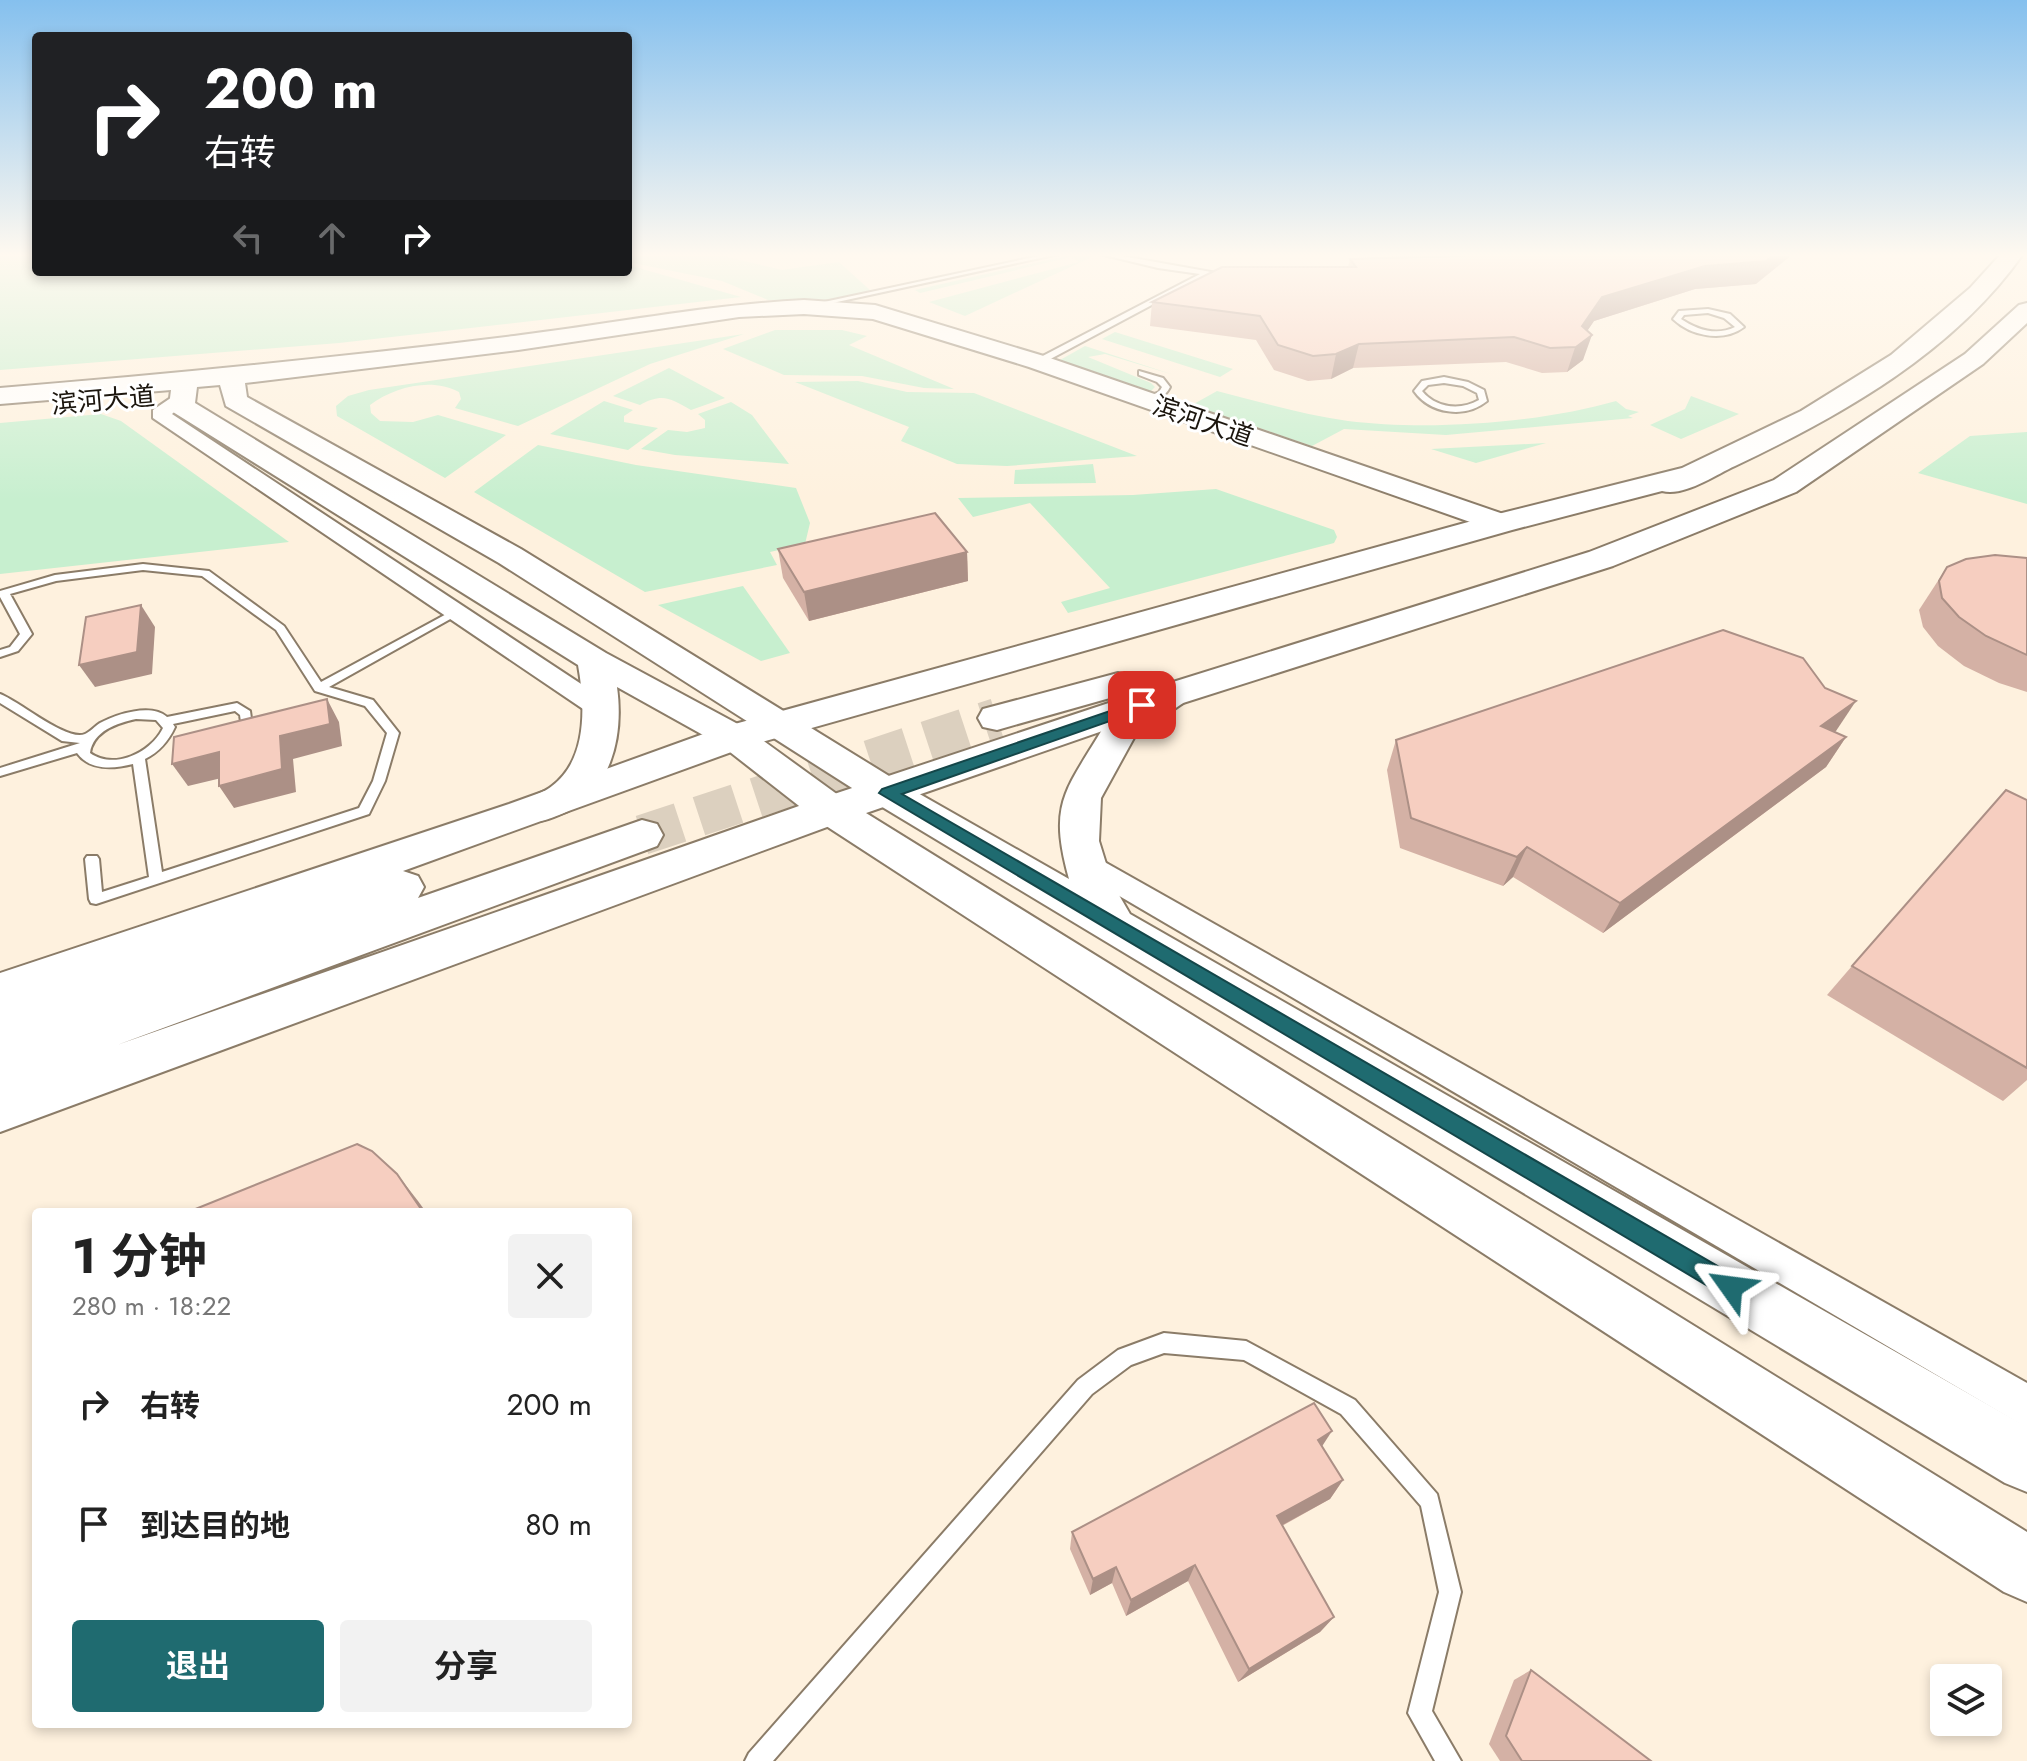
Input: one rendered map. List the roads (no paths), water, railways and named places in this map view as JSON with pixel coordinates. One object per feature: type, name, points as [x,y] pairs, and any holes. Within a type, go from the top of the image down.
[{"type":"main road","name":"滨河大道","points":[[232,383],[564,336]]},
{"type":"main road","name":"滨河大道","points":[[0,408],[525,355],[650,336]]},
{"type":"main road","name":"滨河大道","points":[[920,336],[1459,535]]},
{"type":"main road","name":"滨河大道","points":[[954,336],[1038,362],[1501,523]]},
{"type":"main road","points":[[1886,417],[1767,475],[1488,579],[987,706],[1572,526],[1697,473],[1832,405],[1933,336]]},
{"type":"main road","points":[[0,1109],[831,810],[1170,695],[1601,559],[1785,486],[1974,359],[1999,336]]},
{"type":"main road","points":[[232,383],[235,401],[510,556],[888,793],[2027,1461]]},
{"type":"main road","name":"滨河大道","points":[[0,396],[185,388]]},
{"type":"main road","points":[[185,388],[182,406],[594,660],[734,737],[831,810],[2027,1569]]},
{"type":"main road","points":[[0,992],[524,814],[734,737],[1501,523],[1697,473]]},
{"type":"main road","points":[[524,814],[565,797],[583,778],[598,743],[601,709],[594,660]]},
{"type":"main road","points":[[1113,923],[1091,883],[1079,841],[1081,798],[1121,728],[1170,695]]},
{"type":"main road","points":[[0,1027],[633,823],[0,1067]]},
{"type":"street","points":[[185,388],[160,414],[601,709]]},
{"type":"street","points":[[1085,862],[2027,1407]]},
{"type":"lane","points":[[1038,362],[1087,336]]},
{"type":"lane","points":[[1142,373],[1160,380],[1166,387],[1162,394],[1146,401]]},
{"type":"lane","points":[[1455,381],[1475,387],[1481,392],[1483,401],[1472,408],[1452,409],[1432,404],[1419,395],[1418,391],[1425,383],[1455,381]]},
{"type":"lane","points":[[0,654],[14,649],[26,634],[2,593],[55,578],[143,567],[205,573],[280,628],[319,688],[369,703],[393,733],[379,781],[364,811],[96,899],[92,859]]},
{"type":"lane","points":[[319,688],[456,613]]},
{"type":"lane","points":[[0,698],[66,738],[85,743]]},
{"type":"lane","points":[[0,772],[85,743],[108,723],[136,715],[159,716],[166,721],[237,707],[246,714],[247,733]]},
{"type":"lane","points":[[85,743],[83,754],[97,763],[138,757],[161,743],[167,735],[166,721]]},
{"type":"lane","points":[[138,757],[156,880]]},
{"type":"lane","points":[[757,1761],[1085,1387],[1125,1357],[1164,1343],[1246,1351],[1348,1407],[1430,1501],[1450,1592],[1420,1713],[1449,1761]]},
{"type":"tunnel","points":[[642,835],[997,718]]}]
